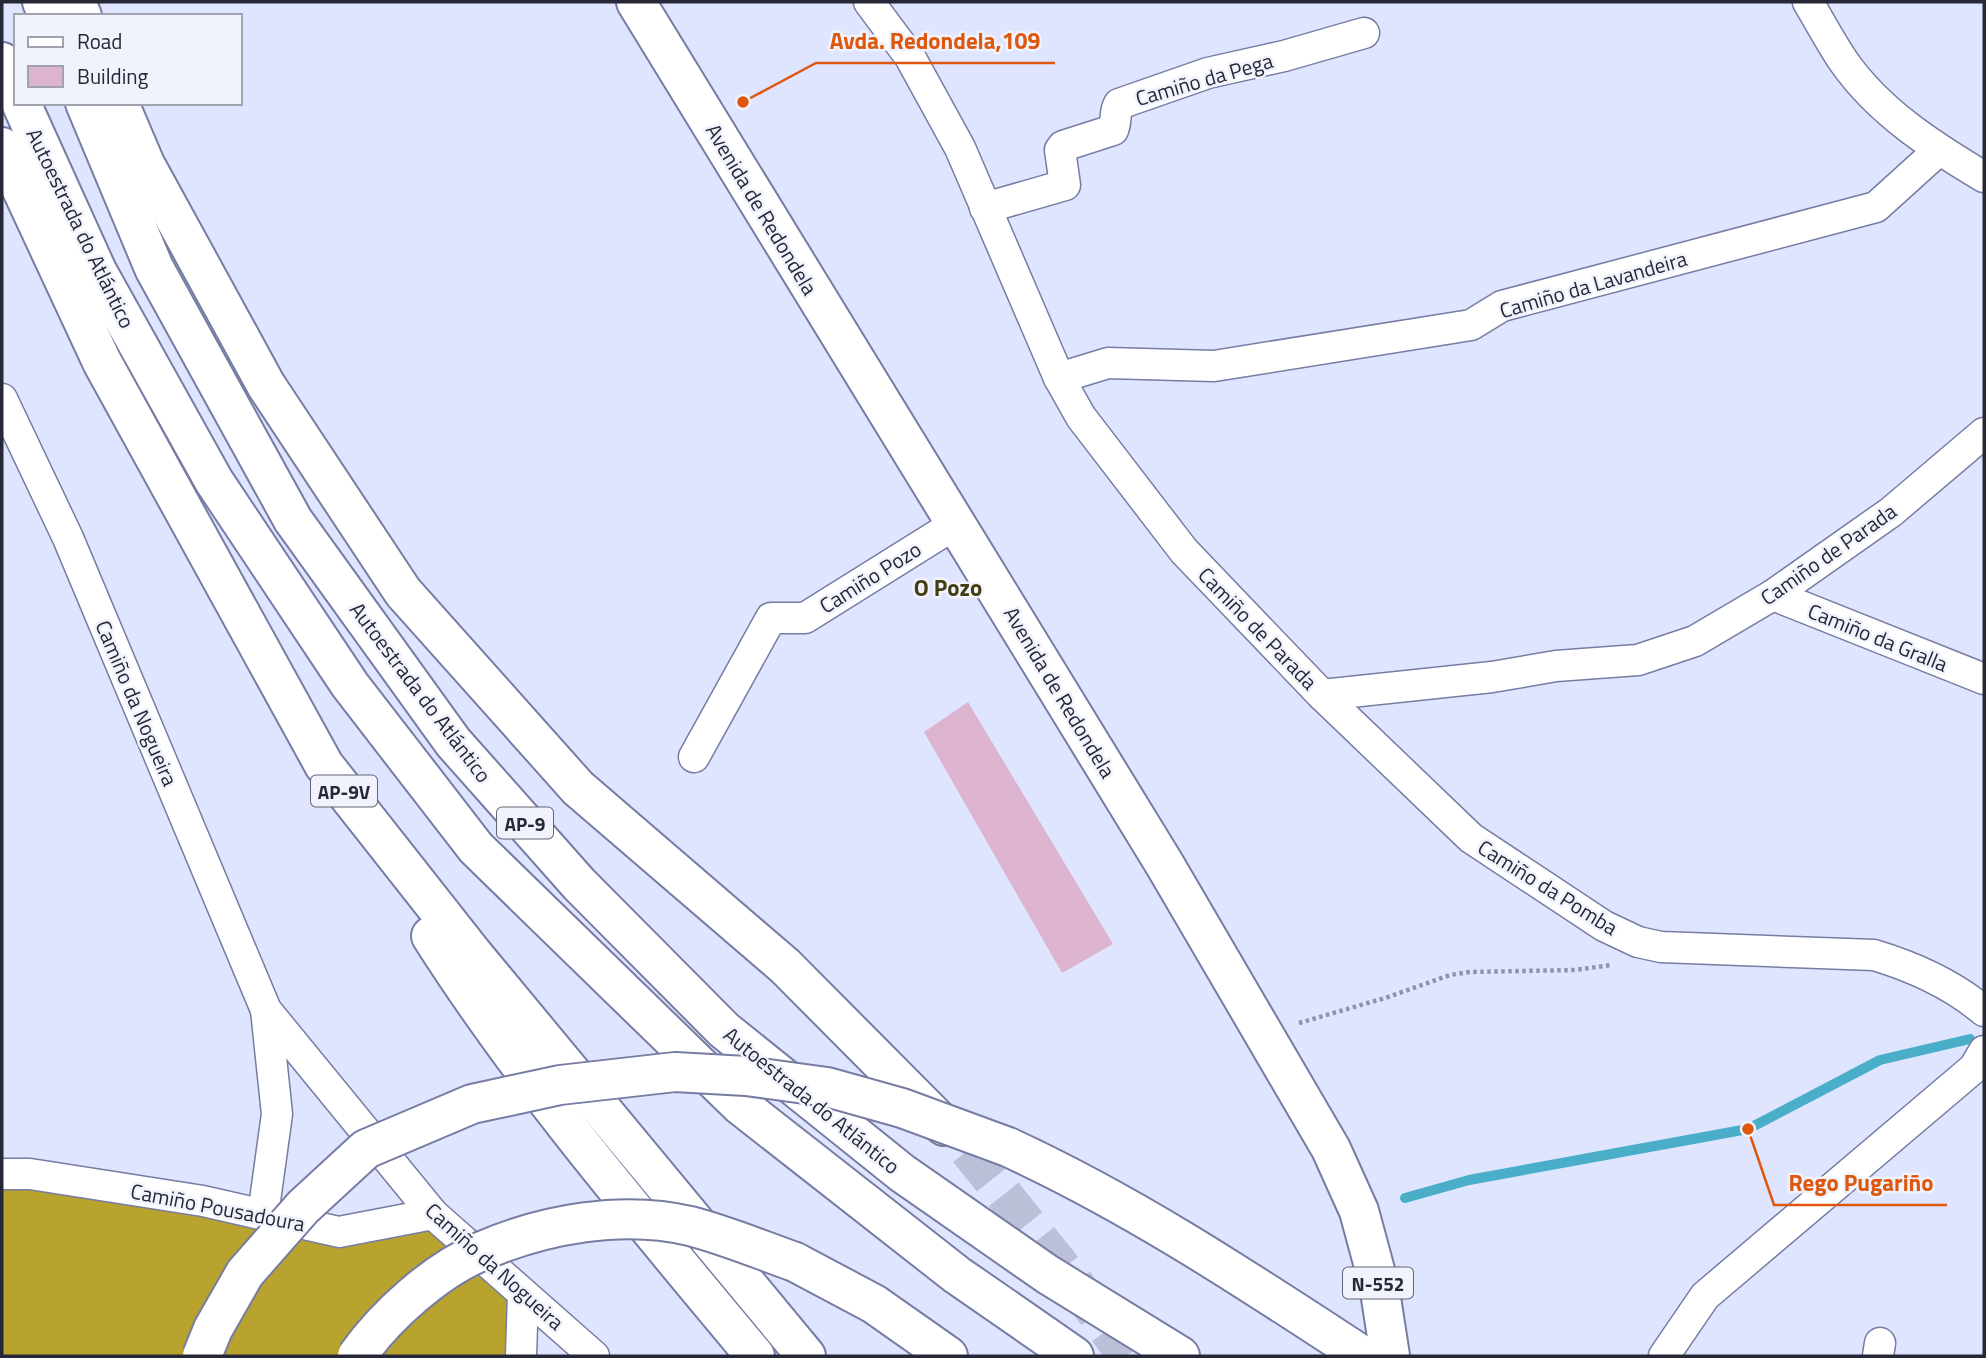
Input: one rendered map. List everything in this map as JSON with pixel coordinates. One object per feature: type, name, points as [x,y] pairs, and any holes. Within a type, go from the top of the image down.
[{"type":"highway","name":"Avenida de Redondela","points":[[636,2],[1165,865],[1331,1149],[1359,1211],[1379,1285],[1390,1356]]},
{"type":"highway","points":[[2,62],[14,89]]},
{"type":"highway","name":"Autoestrada do Atlántico","points":[[22,105],[97,271],[214,481],[350,685],[477,848],[740,1105],[957,1275],[1074,1356]]},
{"type":"highway","name":"Autoestrada do Atlántico","points":[[86,105],[154,268],[293,520],[453,741],[579,884],[724,1030],[902,1173],[1046,1274],[1181,1356]]},
{"type":"highway","points":[[120,105],[145,164],[266,385],[403,592],[578,788],[785,966],[968,1150]]},
{"type":"highway","name":"Autoestrada do Atlántico","points":[[2,147],[102,362],[324,765],[473,954],[806,1356]]},
{"type":"highway","points":[[324,765],[467,992],[615,1187],[755,1356]]},
{"type":"highway","points":[[202,1356],[213,1329],[245,1273],[303,1206],[366,1149],[472,1104],[560,1085],[675,1072],[746,1076],[840,1091],[902,1108],[1008,1147],[1072,1176],[1196,1247],[1363,1356]]},
{"type":"highway","points":[[357,1356],[375,1331],[438,1276],[480,1251],[568,1225],[615,1220],[649,1220],[690,1226],[795,1262],[874,1304],[948,1356]]},
{"type":"street","name":"Camiño de Parada","points":[[869,2],[910,57],[960,148],[1059,378],[1081,417],[1184,551],[1322,695],[1492,677],[1556,666],[1638,660],[1695,641],[1773,594],[1891,512],[1984,433]]},
{"type":"street","points":[[1808,2],[1845,63],[1892,115],[1939,150],[1984,177]]},
{"type":"street","name":"Camiño da Pega","points":[[985,208],[1065,185],[1060,150],[1063,146],[1113,130],[1119,104],[1208,73],[1284,56],[1364,33]]},
{"type":"street","name":"Camiño da Lavandeira","points":[[1059,378],[1108,363],[1214,366],[1471,324],[1502,306],[1876,207],[1939,150]]},
{"type":"street","name":"Camiño da Nogueira","points":[[2,399],[68,538],[266,1010],[433,1214],[594,1356]]},
{"type":"street","name":"Camiño Pozo","points":[[694,757],[771,618],[805,618],[957,523]]},
{"type":"street","name":"Camiño da Gralla","points":[[1773,594],[1984,679]]},
{"type":"street","name":"Camiño da Pomba","points":[[1322,695],[1471,838],[1604,926],[1638,942],[1661,947],[1874,956],[1918,971],[1966,995],[1984,1010]]},
{"type":"street","name":"Camiño da Nogueira","points":[[263,1215],[277,1114],[266,1010]]},
{"type":"street","points":[[1664,1356],[1705,1296],[1979,1059]]},
{"type":"street","name":"Camiño Pousadoura","points":[[2,1174],[30,1174],[189,1199],[339,1232],[433,1214]]},
{"type":"street","points":[[521,1356],[523,1294]]},
{"type":"path","points":[[1268,1042],[1302,1021],[1385,998],[1450,975],[1470,972],[1575,970],[1614,964],[1625,958],[1638,942]]},
{"type":"shaded area","points":[[2,1174],[339,1232],[433,1214],[523,1294],[521,1356],[2,1356]]},
{"type":"building","points":[[968,702],[1113,944],[1062,973],[924,732]]},
{"type":"waterway","points":[[1405,1198],[1469,1180],[1748,1129],[1880,1060],[1970,1039]]},
{"type":"tunnel","points":[[968,1150],[1077,1286],[1126,1356]]},
{"type":"place","name":"Avda. Redondela,109","points":[[743,102]]},
{"type":"place","name":"Rego Pugariño","points":[[1748,1129]]},
{"type":"district","name":"O Pozo","points":[[948,587]]}]
